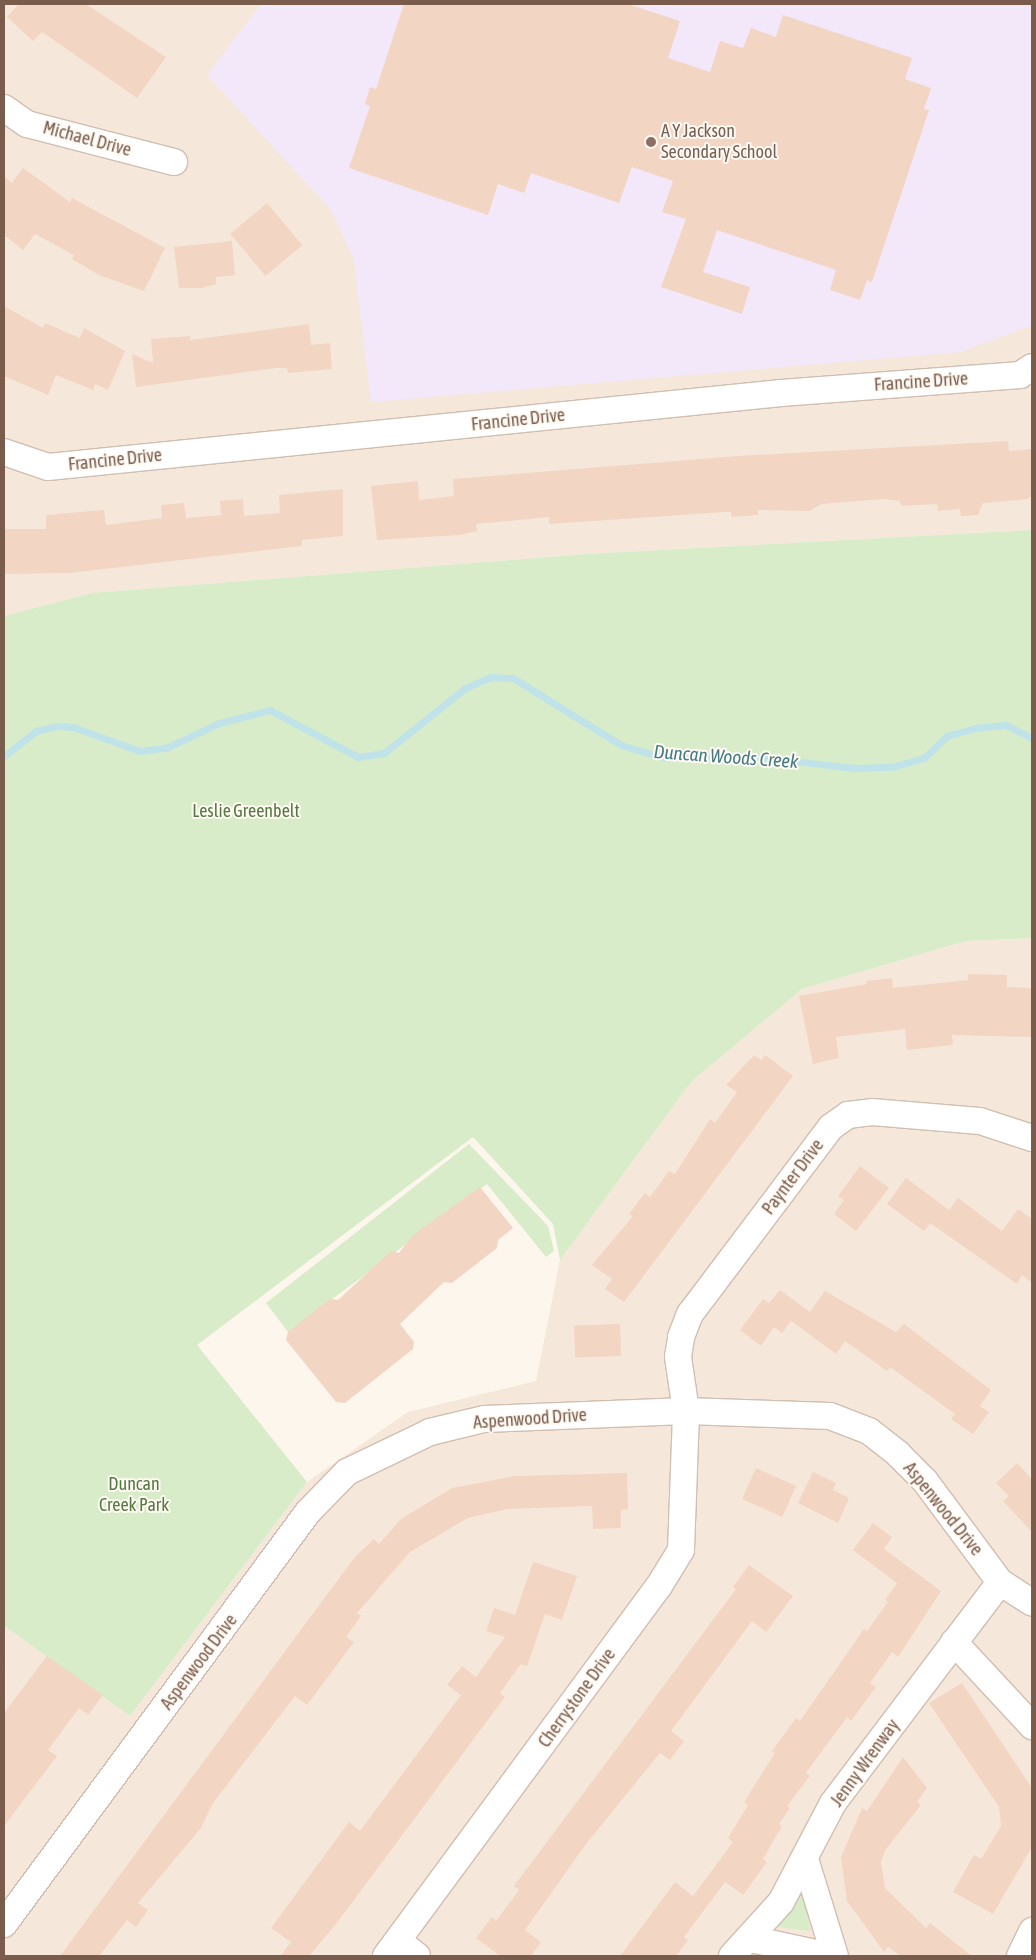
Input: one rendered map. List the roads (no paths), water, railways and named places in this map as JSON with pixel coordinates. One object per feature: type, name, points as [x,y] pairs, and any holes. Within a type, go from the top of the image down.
[{"type":"street","name":"Michael Drive","points":[[4,108],[27,124],[174,162]]},
{"type":"street","name":"Francine Drive","points":[[4,452],[48,467],[781,393],[1020,375],[1032,367]]},
{"type":"street","name":"Paynter Drive","points":[[686,1411],[678,1357],[690,1314],[831,1127],[848,1115],[872,1112],[980,1121],[1032,1138]]},
{"type":"street","name":"Aspenwood Drive","points":[[4,1924],[308,1512],[347,1472],[430,1432],[484,1419],[686,1411],[793,1412],[830,1416],[869,1431],[926,1481],[1000,1582],[1032,1603]]},
{"type":"street","name":"Cherrystone Drive","points":[[400,1951],[659,1586],[681,1550],[686,1411]]},
{"type":"street","name":"Jenny Wrenway","points":[[732,1956],[751,1939],[806,1862],[833,1804],[1000,1582]]},
{"type":"street","points":[[954,1642],[1032,1726]]},
{"type":"street","points":[[806,1862],[835,1956]]},
{"type":"street","points":[[1020,1956],[1032,1931]]},
{"type":"street","points":[[751,1939],[829,1956]]},
{"type":"waterway","name":"Duncan Woods Creek","points":[[4,756],[36,731],[56,726],[73,727],[140,751],[166,748],[219,723],[270,710],[358,757],[384,753],[465,688],[491,677],[513,678],[621,745],[662,757],[753,756],[854,768],[892,767],[924,758],[947,736],[975,728],[1006,725],[1032,738]]},
{"type":"place","name":"A Y Jackson Secondary School","points":[[651,142]]},
{"type":"park label","name":"Leslie Greenbelt","points":[[246,811]]},
{"type":"park label","name":"Duncan Creek Park","points":[[134,1495]]}]
